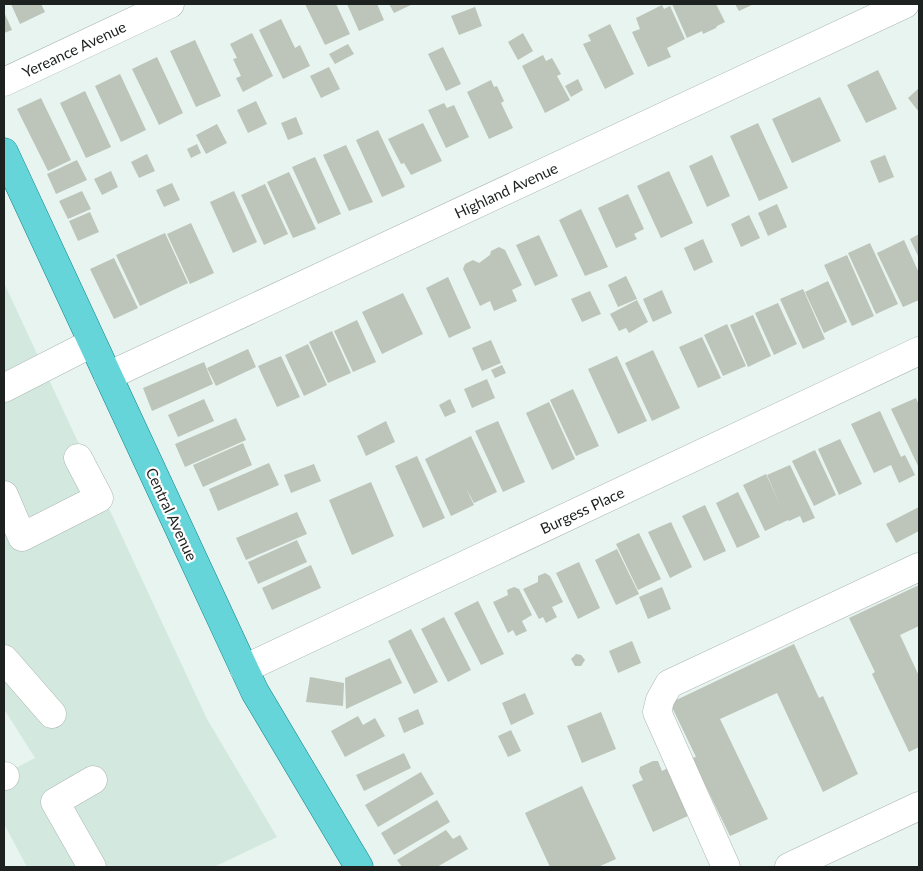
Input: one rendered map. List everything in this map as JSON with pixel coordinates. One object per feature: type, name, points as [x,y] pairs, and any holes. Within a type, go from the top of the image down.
[{"type":"main road","name":"Central Avenue","points":[[4,152],[255,692],[359,867]]},
{"type":"street","name":"Yereance Avenue","points":[[4,82],[170,4]]},
{"type":"street","name":"Highland Avenue","points":[[108,376],[905,4]]},
{"type":"street","points":[[4,388],[92,343]]},
{"type":"street","name":"Burgess Place","points":[[244,669],[919,351]]},
{"type":"street","points":[[4,495],[22,537],[99,498],[78,458]]},
{"type":"street","points":[[726,867],[657,712],[660,700],[669,684],[919,566]]},
{"type":"street","points":[[4,659],[52,714]]},
{"type":"street","points":[[92,780],[55,802],[92,867]]},
{"type":"street","points":[[788,867],[919,806]]},
{"type":"shaded area","points":[[4,283],[207,719],[277,837],[214,867],[27,867],[4,824],[4,774],[35,758],[4,709]]},
{"type":"building","points":[[11,4],[41,4],[45,12],[20,24]]},
{"type":"building","points":[[305,4],[336,4],[350,34],[325,45]]},
{"type":"building","points":[[347,4],[377,4],[384,20],[359,31]]},
{"type":"building","points":[[389,4],[413,4],[394,13]]},
{"type":"building","points":[[672,4],[716,4],[725,22],[703,34],[702,31],[687,38]]},
{"type":"building","points":[[735,4],[754,4],[739,11]]},
{"type":"building","points":[[662,5],[664,9],[670,6],[685,39],[667,48],[671,57],[648,67],[632,32],[640,29],[636,18]]},
{"type":"building","points":[[475,7],[482,26],[459,35],[451,16]]},
{"type":"building","points":[[4,12],[12,30],[4,33]]},
{"type":"building","points":[[281,19],[295,48],[300,45],[310,66],[283,79],[259,30]]},
{"type":"building","points":[[610,24],[634,74],[605,89],[583,44],[591,41],[588,35]]},
{"type":"building","points":[[252,33],[273,76],[243,92],[236,78],[241,76],[233,59],[237,58],[230,44]]},
{"type":"building","points":[[523,33],[533,51],[518,60],[508,42]]},
{"type":"building","points":[[195,40],[221,96],[196,107],[170,51]]},
{"type":"building","points":[[348,44],[354,54],[335,64],[329,54]]},
{"type":"building","points":[[443,47],[461,84],[446,91],[428,54]]},
{"type":"building","points":[[543,55],[546,61],[552,58],[561,74],[557,76],[570,100],[545,113],[522,66]]},
{"type":"building","points":[[157,57],[183,113],[159,125],[132,69]]},
{"type":"building","points":[[329,67],[340,89],[321,98],[310,76]]},
{"type":"building","points":[[878,70],[897,109],[866,123],[847,85]]},
{"type":"building","points":[[120,74],[146,130],[121,142],[95,86]]},
{"type":"building","points":[[578,79],[583,90],[571,97],[565,86]]},
{"type":"building","points":[[491,80],[494,87],[497,86],[504,101],[501,103],[513,128],[489,139],[467,92]]},
{"type":"building","points":[[919,88],[919,112],[908,98]]},
{"type":"building","points":[[85,91],[111,147],[86,158],[60,103]]},
{"type":"building","points":[[820,97],[841,141],[792,163],[772,119]]},
{"type":"building","points":[[41,98],[71,160],[48,171],[17,109]]},
{"type":"building","points":[[256,101],[267,124],[248,133],[237,110]]},
{"type":"building","points":[[444,103],[447,108],[454,105],[469,137],[446,148],[428,110]]},
{"type":"building","points":[[296,117],[303,134],[288,140],[281,123]]},
{"type":"building","points":[[423,123],[442,161],[411,175],[404,163],[401,164],[388,139]]},
{"type":"building","points":[[758,123],[788,188],[759,201],[730,136]]},
{"type":"building","points":[[217,124],[227,143],[206,154],[196,135]]},
{"type":"building","points":[[378,130],[405,187],[382,197],[356,140]]},
{"type":"building","points":[[197,144],[201,153],[191,158],[187,149]]},
{"type":"building","points":[[346,145],[373,202],[349,211],[323,155]]},
{"type":"building","points":[[147,154],[155,171],[139,178],[131,162]]},
{"type":"building","points":[[712,155],[730,196],[707,207],[689,166]]},
{"type":"building","points":[[885,155],[894,177],[879,183],[870,161]]},
{"type":"building","points":[[315,157],[341,214],[318,224],[292,167]]},
{"type":"building","points":[[77,160],[87,180],[56,194],[47,174]]},
{"type":"building","points":[[111,171],[118,187],[102,195],[94,179]]},
{"type":"building","points":[[669,171],[693,223],[661,238],[637,186]]},
{"type":"building","points":[[289,172],[316,229],[293,238],[267,182]]},
{"type":"building","points":[[172,183],[180,200],[164,207],[156,190]]},
{"type":"building","points":[[265,184],[288,234],[264,245],[241,195]]},
{"type":"building","points":[[82,191],[91,209],[68,219],[59,201]]},
{"type":"building","points":[[234,191],[257,242],[233,253],[210,202]]},
{"type":"building","points":[[628,194],[644,229],[634,234],[637,239],[616,248],[598,208]]},
{"type":"building","points":[[777,204],[787,227],[768,236],[758,213]]},
{"type":"building","points":[[581,209],[608,267],[585,276],[559,220]]},
{"type":"building","points":[[90,212],[99,232],[78,241],[69,221]]},
{"type":"building","points":[[749,215],[760,238],[741,247],[731,224]]},
{"type":"building","points":[[191,223],[214,273],[190,284],[167,234]]},
{"type":"building","points":[[165,233],[188,283],[140,306],[116,255]]},
{"type":"building","points":[[919,234],[919,258],[910,239]]},
{"type":"building","points":[[539,235],[558,276],[535,286],[516,245]]},
{"type":"building","points":[[703,239],[713,262],[694,271],[684,248]]},
{"type":"building","points":[[904,240],[919,273],[919,300],[903,307],[877,253]]},
{"type":"building","points":[[870,243],[898,304],[876,314],[848,253]]},
{"type":"building","points":[[499,247],[505,250],[522,285],[512,290],[517,301],[494,311],[490,301],[480,306],[463,269],[465,264],[473,260],[479,263],[490,255],[491,251]]},
{"type":"building","points":[[847,255],[874,316],[852,326],[824,265]]},
{"type":"building","points":[[114,258],[138,308],[114,319],[90,269]]},
{"type":"building","points":[[626,276],[637,299],[618,307],[608,285]]},
{"type":"building","points":[[448,277],[471,328],[449,338],[426,288]]},
{"type":"building","points":[[828,281],[847,322],[824,333],[805,292]]},
{"type":"building","points":[[803,289],[825,339],[803,349],[780,299]]},
{"type":"building","points":[[662,290],[672,313],[653,322],[643,299]]},
{"type":"building","points":[[590,291],[601,314],[582,322],[571,299]]},
{"type":"building","points":[[403,293],[423,334],[382,354],[362,312]]},
{"type":"building","points":[[637,300],[648,322],[629,333],[626,328],[619,331],[610,314]]},
{"type":"building","points":[[778,303],[797,344],[774,355],[755,313]]},
{"type":"building","points":[[753,315],[771,356],[748,367],[730,325]]},
{"type":"building","points":[[357,320],[376,362],[353,372],[334,331]]},
{"type":"building","points":[[727,324],[746,366],[723,376],[704,335]]},
{"type":"building","points":[[332,331],[351,373],[328,383],[309,342]]},
{"type":"building","points":[[702,337],[721,378],[698,388],[679,347]]},
{"type":"building","points":[[491,340],[501,363],[482,371],[472,348]]},
{"type":"building","points":[[308,344],[327,385],[304,396],[285,355]]},
{"type":"building","points":[[248,349],[256,367],[216,386],[207,368]]},
{"type":"building","points":[[653,350],[680,408],[652,421],[625,363]]},
{"type":"building","points":[[281,356],[300,397],[277,407],[258,366]]},
{"type":"building","points":[[617,356],[647,421],[618,434],[588,369]]},
{"type":"building","points":[[204,362],[213,384],[152,411],[143,388]]},
{"type":"building","points":[[502,365],[506,373],[495,378],[491,370]]},
{"type":"building","points":[[487,379],[495,398],[472,408],[464,389]]},
{"type":"building","points":[[573,389],[599,446],[576,456],[550,400]]},
{"type":"building","points":[[916,398],[919,405],[919,468],[891,409]]},
{"type":"building","points":[[204,399],[214,421],[178,437],[168,415]]},
{"type":"building","points":[[450,399],[456,412],[445,417],[439,405]]},
{"type":"building","points":[[549,402],[575,459],[552,470],[526,413]]},
{"type":"building","points":[[880,411],[901,457],[905,455],[915,475],[899,483],[891,465],[874,473],[851,424]]},
{"type":"building","points":[[236,418],[246,440],[185,467],[175,444]]},
{"type":"building","points":[[386,421],[395,442],[366,456],[357,436]]},
{"type":"building","points":[[498,421],[525,482],[503,492],[475,431]]},
{"type":"building","points":[[471,436],[497,492],[474,503],[466,488],[474,505],[451,516],[425,459]]},
{"type":"building","points":[[840,439],[862,484],[839,495],[818,449]]},
{"type":"building","points":[[243,443],[252,465],[203,487],[193,465]]},
{"type":"building","points":[[815,450],[836,495],[814,506],[792,461]]},
{"type":"building","points":[[417,456],[445,518],[423,528],[395,466]]},
{"type":"building","points":[[269,463],[279,485],[218,511],[209,489]]},
{"type":"building","points":[[314,464],[321,481],[291,493],[284,475]]},
{"type":"building","points":[[790,465],[815,518],[803,523],[800,516],[765,531],[743,485],[766,474],[780,505],[767,475]]},
{"type":"building","points":[[371,482],[394,536],[352,555],[329,500]]},
{"type":"building","points":[[738,492],[760,537],[737,548],[716,503]]},
{"type":"building","points":[[705,505],[726,551],[704,561],[682,516]]},
{"type":"building","points":[[919,507],[919,531],[896,543],[886,524]]},
{"type":"building","points":[[297,512],[307,534],[246,560],[236,538]]},
{"type":"building","points":[[671,522],[692,567],[670,578],[648,532]]},
{"type":"building","points":[[639,533],[661,579],[638,590],[616,544]]},
{"type":"building","points":[[297,540],[307,562],[258,584],[248,562]]},
{"type":"building","points":[[617,549],[639,594],[616,605],[595,560]]},
{"type":"building","points":[[579,562],[600,608],[578,619],[556,573]]},
{"type":"building","points":[[311,565],[321,588],[272,610],[262,588]]},
{"type":"building","points":[[545,573],[550,576],[563,602],[552,607],[557,617],[546,623],[543,617],[539,619],[523,589],[538,582],[538,576]]},
{"type":"building","points":[[919,585],[919,626],[900,635],[919,676],[919,747],[909,752],[872,674],[875,672],[849,618]]},
{"type":"building","points":[[514,587],[519,589],[532,615],[522,621],[527,631],[516,636],[513,630],[508,633],[493,602],[508,595],[507,590]]},
{"type":"building","points":[[662,587],[671,609],[648,619],[639,597]]},
{"type":"building","points":[[478,601],[504,654],[481,665],[454,613]]},
{"type":"building","points":[[444,617],[471,670],[448,682],[421,629]]},
{"type":"building","points":[[411,629],[438,682],[414,694],[388,641]]},
{"type":"building","points":[[632,641],[641,663],[618,673],[609,651]]},
{"type":"building","points":[[794,644],[819,698],[823,696],[858,774],[823,792],[777,693],[720,719],[768,819],[730,836],[692,758],[696,757],[670,703]]},
{"type":"building","points":[[576,654],[581,655],[585,660],[581,666],[575,666],[571,659]]},
{"type":"building","points":[[390,658],[402,683],[346,709],[345,678]]},
{"type":"building","points":[[310,677],[344,683],[343,706],[306,702]]},
{"type":"building","points":[[525,693],[534,714],[511,725],[502,703]]},
{"type":"building","points":[[418,709],[424,724],[404,733],[398,718]]},
{"type":"building","points":[[601,712],[616,749],[582,763],[567,726]]},
{"type":"building","points":[[358,716],[363,725],[375,718],[385,736],[345,757],[331,731]]},
{"type":"building","points":[[511,730],[521,751],[508,757],[498,736]]},
{"type":"building","points":[[404,753],[411,768],[364,791],[356,775]]},
{"type":"building","points":[[653,761],[658,761],[662,771],[668,768],[690,815],[653,832],[632,785],[643,780],[639,772],[640,767]]},
{"type":"building","points":[[421,772],[434,794],[378,827],[365,805]]},
{"type":"building","points":[[582,786],[616,859],[598,867],[550,867],[525,813]]},
{"type":"building","points":[[437,800],[450,822],[394,855],[381,833]]},
{"type":"building","points":[[446,830],[453,839],[460,835],[468,849],[437,867],[402,867],[397,860]]}]
